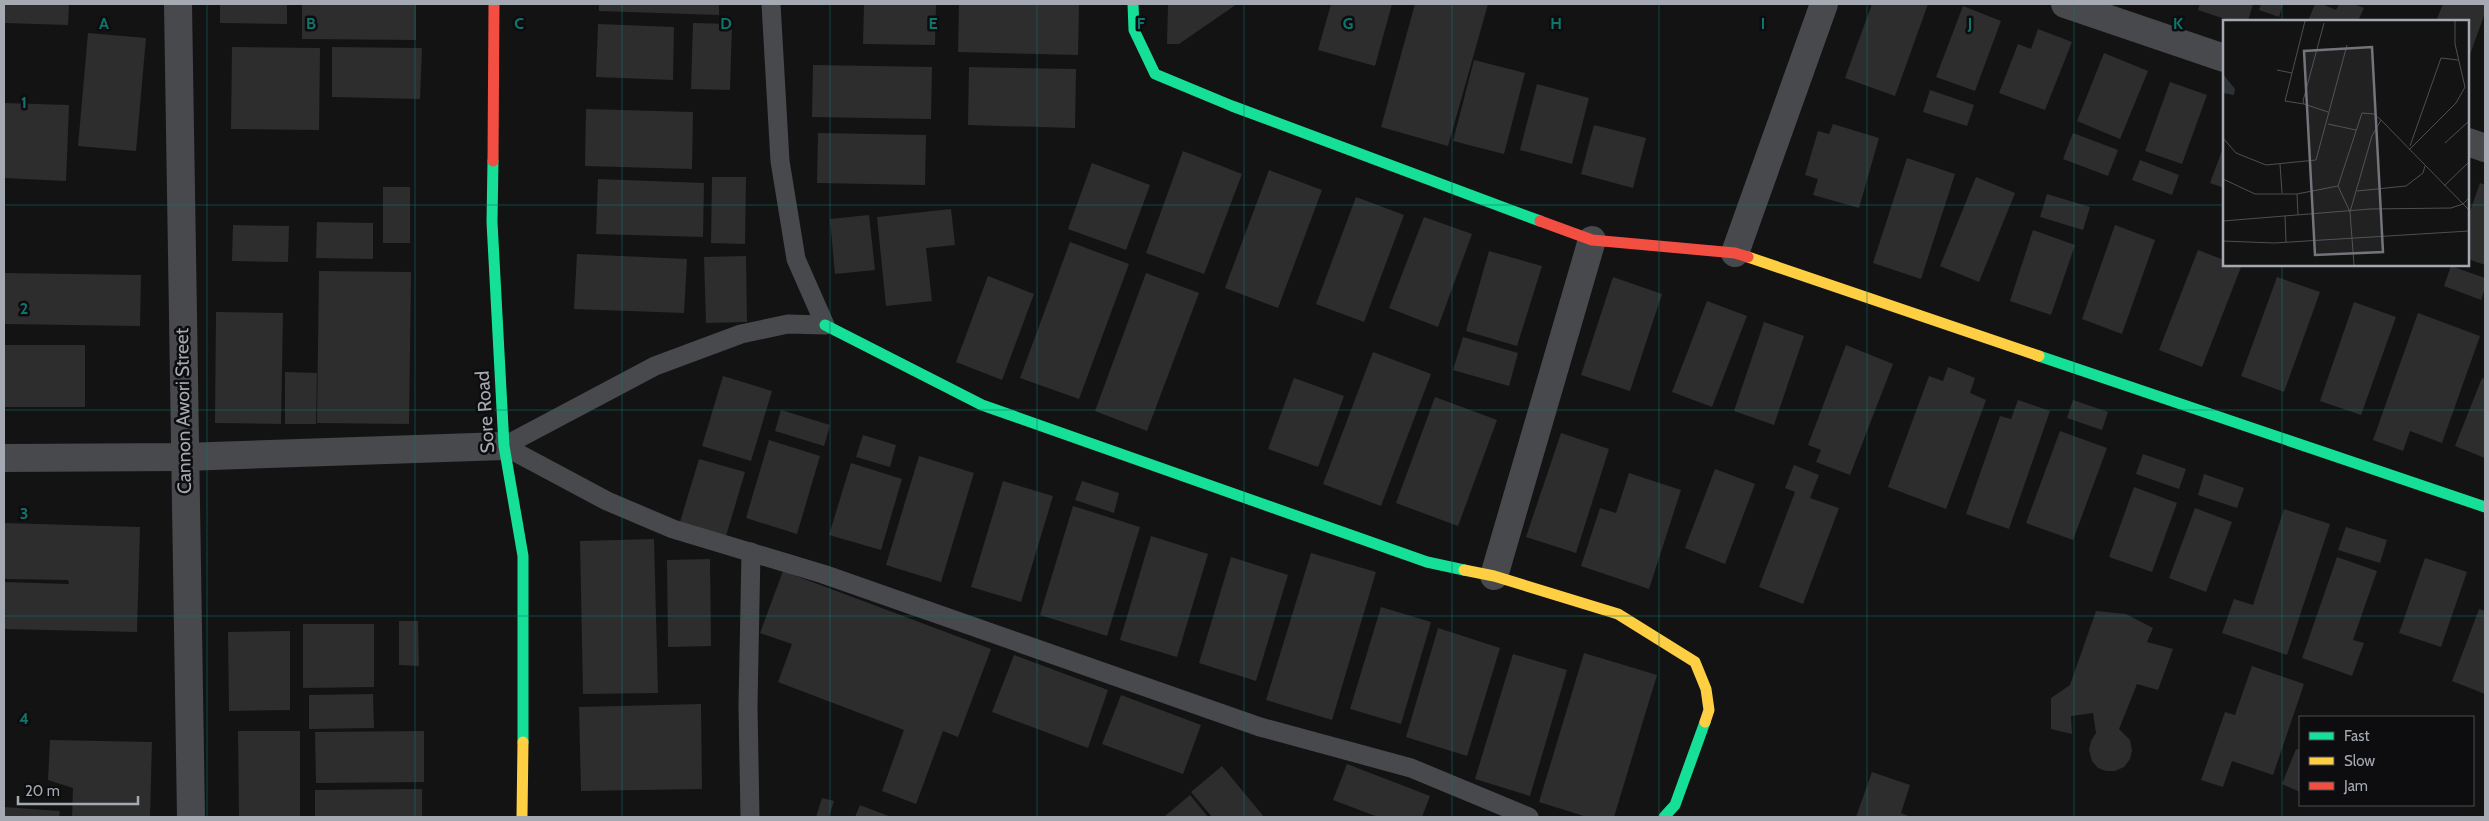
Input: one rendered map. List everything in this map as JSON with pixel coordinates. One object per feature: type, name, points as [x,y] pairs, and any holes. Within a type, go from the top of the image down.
[{"type":"street","name":"Cannon Awori Street","points":[[178,4],[191,817]]},
{"type":"street","name":"Sore Road","points":[[494,4],[492,222],[504,446],[523,556],[524,696],[522,817]]},
{"type":"street","points":[[1133,4],[1134,30],[1155,74],[1241,110],[1592,240],[1735,253],[2485,507]]},
{"type":"street","points":[[1735,253],[1824,4]]},
{"type":"street","points":[[2065,4],[2223,58]]},
{"type":"street","points":[[2469,142],[2485,148]]},
{"type":"street","points":[[1494,576],[1592,240]]},
{"type":"street","points":[[825,325],[982,405],[1427,562],[1494,576],[1618,614],[1695,662],[1706,689],[1709,710],[1675,805],[1664,817]]},
{"type":"street","points":[[4,458],[184,457],[504,446]]},
{"type":"lane","points":[[504,446],[655,366],[742,334],[788,324],[825,325],[796,259],[781,171],[771,4]]},
{"type":"lane","points":[[504,446],[607,501],[673,530],[823,574],[1260,727],[1410,768],[1529,817]]},
{"type":"lane","points":[[750,817],[748,706],[751,552]]},
{"type":"building","points":[[4,4],[69,4],[68,25],[4,23]]},
{"type":"building","points":[[220,4],[287,4],[287,24],[220,23]]},
{"type":"building","points":[[302,4],[416,4],[416,40],[302,39]]},
{"type":"building","points":[[599,4],[719,4],[719,15],[599,11]]},
{"type":"building","points":[[864,4],[936,4],[935,45],[863,44]]},
{"type":"building","points":[[959,4],[1079,4],[1078,55],[958,52]]},
{"type":"building","points":[[1168,4],[1237,4],[1179,44],[1167,44]]},
{"type":"building","points":[[1331,4],[1392,4],[1375,66],[1318,50]]},
{"type":"building","points":[[1415,4],[1488,4],[1448,146],[1381,127]]},
{"type":"building","points":[[1872,4],[1928,4],[1895,96],[1845,78]]},
{"type":"building","points":[[2200,4],[2253,4],[2248,20],[2228,20],[2198,10]]},
{"type":"building","points":[[2261,4],[2283,4],[2279,17],[2259,10]]},
{"type":"building","points":[[2315,4],[2322,4],[2336,10],[2339,4],[2354,4],[2364,8],[2358,20],[2308,20]]},
{"type":"building","points":[[2443,4],[2485,4],[2485,13],[2469,57],[2469,20],[2436,20]]},
{"type":"building","points":[[1963,6],[2001,21],[1975,91],[1936,77]]},
{"type":"building","points":[[693,23],[732,24],[730,90],[691,89]]},
{"type":"building","points":[[598,24],[674,27],[673,80],[596,77]]},
{"type":"building","points":[[2038,29],[2072,42],[2045,110],[1999,93],[2018,44],[2031,49]]},
{"type":"building","points":[[88,33],[146,38],[136,151],[78,146]]},
{"type":"building","points":[[232,47],[320,48],[319,130],[231,129]]},
{"type":"building","points":[[332,47],[422,48],[420,99],[332,97]]},
{"type":"building","points":[[2104,53],[2148,71],[2120,139],[2077,121]]},
{"type":"building","points":[[1474,60],[1525,73],[1504,154],[1453,141]]},
{"type":"building","points":[[813,65],[932,67],[931,119],[812,117]]},
{"type":"building","points":[[969,67],[1076,69],[1075,128],[968,125]]},
{"type":"building","points":[[2170,82],[2207,95],[2182,164],[2145,151]]},
{"type":"building","points":[[1537,84],[1589,98],[1572,164],[1520,150]]},
{"type":"building","points":[[1930,90],[1974,105],[1967,126],[1923,112]]},
{"type":"building","points":[[4,103],[69,105],[66,181],[4,178]]},
{"type":"building","points":[[586,109],[693,112],[692,169],[585,166]]},
{"type":"building","points":[[1833,124],[1879,138],[1859,208],[1813,195],[1818,179],[1805,175],[1818,131],[1829,134]]},
{"type":"building","points":[[1594,125],[1646,138],[1633,188],[1581,174]]},
{"type":"building","points":[[818,133],[926,135],[925,185],[817,183]]},
{"type":"building","points":[[2073,133],[2118,150],[2108,176],[2063,159]]},
{"type":"building","points":[[2223,148],[2223,188],[2210,183]]},
{"type":"building","points":[[1183,151],[1242,174],[1204,274],[1146,253]]},
{"type":"building","points":[[1907,158],[1955,174],[1921,279],[1873,263]]},
{"type":"building","points":[[2140,160],[2179,175],[2172,195],[2132,180]]},
{"type":"building","points":[[1092,163],[1150,185],[1126,250],[1068,229]]},
{"type":"building","points":[[1269,170],[1322,190],[1278,308],[1225,288]]},
{"type":"building","points":[[712,177],[746,177],[745,244],[711,243]]},
{"type":"building","points":[[1976,177],[2015,193],[1979,282],[1940,266]]},
{"type":"building","points":[[598,179],[704,183],[703,237],[596,234]]},
{"type":"building","points":[[2480,183],[2485,185],[2485,265],[2469,259],[2469,214]]},
{"type":"building","points":[[383,187],[410,187],[410,243],[383,243]]},
{"type":"building","points":[[2047,194],[2090,207],[2083,230],[2040,217]]},
{"type":"building","points":[[1356,197],[1404,215],[1364,322],[1316,304]]},
{"type":"building","points":[[951,209],[955,245],[926,248],[932,301],[886,306],[877,217]]},
{"type":"building","points":[[869,215],[875,270],[835,274],[830,219]]},
{"type":"building","points":[[1424,217],[1472,234],[1438,327],[1389,308]]},
{"type":"building","points":[[317,222],[373,223],[373,259],[316,258]]},
{"type":"building","points":[[233,225],[289,226],[288,262],[232,261]]},
{"type":"building","points":[[2115,225],[2155,240],[2122,334],[2082,319]]},
{"type":"building","points":[[2033,230],[2075,245],[2051,315],[2010,301]]},
{"type":"building","points":[[1070,242],[1129,264],[1079,399],[1020,378]]},
{"type":"building","points":[[2198,250],[2223,260],[2223,266],[2241,267],[2202,367],[2159,350]]},
{"type":"building","points":[[1489,251],[1542,266],[1517,346],[1466,331]]},
{"type":"building","points":[[577,254],[687,259],[684,313],[574,309]]},
{"type":"building","points":[[746,256],[747,322],[706,323],[704,257]]},
{"type":"building","points":[[2451,266],[2485,278],[2485,288],[2481,300],[2444,286]]},
{"type":"building","points":[[319,271],[411,272],[409,424],[317,423]]},
{"type":"building","points":[[4,273],[141,275],[140,326],[4,324]]},
{"type":"building","points":[[1146,273],[1199,293],[1147,431],[1095,411]]},
{"type":"building","points":[[988,276],[1034,294],[1002,380],[956,362]]},
{"type":"building","points":[[1613,277],[1662,294],[1630,391],[1581,375]]},
{"type":"building","points":[[2277,277],[2320,292],[2284,392],[2241,376]]},
{"type":"building","points":[[1707,301],[1747,316],[1712,407],[1672,392]]},
{"type":"building","points":[[2354,302],[2396,317],[2361,415],[2320,401]]},
{"type":"building","points":[[216,312],[283,313],[281,424],[215,423]]},
{"type":"building","points":[[2418,313],[2480,336],[2442,443],[2410,431],[2403,451],[2373,440]]},
{"type":"building","points":[[1764,322],[1804,336],[1774,425],[1734,411]]},
{"type":"building","points":[[1463,337],[1518,353],[1509,386],[1453,370]]},
{"type":"building","points":[[4,345],[85,345],[85,407],[4,407]]},
{"type":"building","points":[[1846,345],[1893,364],[1850,475],[1816,462],[1821,450],[1808,445]]},
{"type":"building","points":[[1373,352],[1431,374],[1381,506],[1323,484]]},
{"type":"building","points":[[1948,367],[1975,378],[1970,393],[1986,400],[1946,509],[1888,487],[1929,376],[1943,381]]},
{"type":"building","points":[[285,372],[317,373],[316,424],[285,424]]},
{"type":"building","points":[[723,376],[772,391],[751,461],[702,446]]},
{"type":"building","points":[[1294,378],[1344,396],[1318,467],[1268,449]]},
{"type":"building","points":[[2482,378],[2485,379],[2485,458],[2455,446]]},
{"type":"building","points":[[1435,397],[1497,420],[1458,526],[1396,503]]},
{"type":"building","points":[[2018,400],[2050,411],[2009,529],[1966,514],[2000,416],[2011,419]]},
{"type":"building","points":[[2073,400],[2108,412],[2102,430],[2067,418]]},
{"type":"building","points":[[781,410],[830,425],[824,446],[775,431]]},
{"type":"building","points":[[2060,431],[2107,448],[2073,540],[2026,523]]},
{"type":"building","points":[[1561,433],[1609,449],[1576,553],[1526,537]]},
{"type":"building","points":[[863,435],[896,445],[890,467],[856,457]]},
{"type":"building","points":[[769,440],[820,456],[797,534],[746,518]]},
{"type":"building","points":[[2143,454],[2186,469],[2179,489],[2136,474]]},
{"type":"building","points":[[919,456],[974,473],[941,582],[886,565]]},
{"type":"building","points":[[699,459],[745,472],[726,536],[680,522]]},
{"type":"building","points":[[851,463],[902,479],[881,550],[829,535]]},
{"type":"building","points":[[1794,465],[1819,475],[1810,498],[1839,508],[1803,604],[1759,587],[1795,492],[1785,488]]},
{"type":"building","points":[[1715,469],[1755,484],[1725,564],[1685,548]]},
{"type":"building","points":[[1629,473],[1681,490],[1649,589],[1581,566],[1600,508],[1616,513]]},
{"type":"building","points":[[2204,474],[2244,488],[2237,508],[2198,495]]},
{"type":"building","points":[[1003,481],[1053,496],[1021,602],[971,587]]},
{"type":"building","points":[[1082,481],[1119,493],[1114,513],[1075,500]]},
{"type":"building","points":[[2134,487],[2177,503],[2152,572],[2109,557]]},
{"type":"building","points":[[1073,506],[1140,527],[1107,636],[1040,615]]},
{"type":"building","points":[[2195,508],[2232,522],[2206,592],[2169,578]]},
{"type":"building","points":[[2284,509],[2330,524],[2287,655],[2222,633],[2234,599],[2253,605]]},
{"type":"building","points":[[4,523],[140,527],[137,632],[4,629],[4,582],[69,584],[68,580],[4,579]]},
{"type":"building","points":[[2346,527],[2387,540],[2380,563],[2338,550]]},
{"type":"building","points":[[1151,536],[1208,554],[1177,657],[1120,640]]},
{"type":"building","points":[[654,539],[658,693],[583,694],[580,541]]},
{"type":"building","points":[[1311,553],[1376,572],[1332,720],[1266,700]]},
{"type":"building","points":[[1231,557],[1288,575],[1256,681],[1199,663]]},
{"type":"building","points":[[2337,557],[2377,571],[2353,640],[2364,643],[2352,676],[2302,658]]},
{"type":"building","points":[[2425,558],[2467,572],[2441,647],[2399,633]]},
{"type":"building","points":[[710,559],[711,646],[668,647],[667,560]]},
{"type":"building","points":[[783,571],[991,649],[958,737],[943,731],[916,804],[882,791],[904,730],[778,682],[792,644],[760,633]]},
{"type":"building","points":[[1381,607],[1431,622],[1401,724],[1350,709]]},
{"type":"building","points":[[2479,609],[2485,611],[2485,694],[2452,681]]},
{"type":"building","points":[[2096,611],[2126,614],[2153,628],[2147,642],[2173,649],[2158,690],[2137,684],[2119,729],[2130,740],[2132,750],[2130,759],[2124,767],[2115,771],[2106,771],[2098,768],[2092,761],[2089,750],[2091,741],[2096,733],[2093,713],[2071,716],[2072,734],[2051,729],[2051,698],[2070,685]]},
{"type":"building","points":[[399,621],[418,621],[419,666],[399,665]]},
{"type":"building","points":[[303,624],[374,624],[374,687],[303,688]]},
{"type":"building","points":[[1438,628],[1500,648],[1467,756],[1406,737]]},
{"type":"building","points":[[290,631],[290,710],[229,711],[228,632]]},
{"type":"building","points":[[1584,653],[1657,675],[1614,817],[1587,817],[1539,802]]},
{"type":"building","points":[[1513,654],[1567,670],[1530,796],[1475,779]]},
{"type":"building","points":[[1014,655],[1108,690],[1088,748],[992,712]]},
{"type":"building","points":[[2252,666],[2304,684],[2273,775],[2232,761],[2223,787],[2201,780],[2225,712],[2235,715]]},
{"type":"building","points":[[373,694],[374,728],[309,729],[309,695]]},
{"type":"building","points":[[1121,695],[1201,725],[1183,774],[1102,744]]},
{"type":"building","points":[[701,704],[702,789],[581,791],[579,707]]},
{"type":"building","points":[[238,731],[300,731],[300,817],[239,817]]},
{"type":"building","points":[[424,731],[424,782],[316,783],[315,732]]},
{"type":"building","points":[[50,740],[152,742],[150,817],[72,817],[73,788],[48,780]]},
{"type":"building","points":[[2296,749],[2299,750],[2299,792],[2282,784]]},
{"type":"building","points":[[1347,764],[1430,796],[1422,817],[1378,817],[1333,800]]},
{"type":"building","points":[[1222,766],[1264,817],[1212,817],[1191,792]]},
{"type":"building","points":[[1872,772],[1910,785],[1901,813],[1911,817],[1856,817]]},
{"type":"building","points":[[422,789],[422,817],[315,817],[315,790]]},
{"type":"building","points":[[1190,795],[1208,817],[1164,817]]},
{"type":"building","points":[[822,798],[834,801],[829,817],[816,817]]},
{"type":"building","points":[[860,805],[891,817],[855,817]]},
{"type":"building","points":[[4,807],[60,811],[59,817],[4,817]]},
{"type":"traffic: fast","points":[[1133,4],[1134,30],[1155,74],[1232,106],[1540,221]]},
{"type":"traffic: fast","points":[[493,161],[492,222],[504,446],[523,556],[523,742]]},
{"type":"traffic: fast","points":[[825,325],[982,405],[1427,562],[1464,570]]},
{"type":"traffic: fast","points":[[2039,356],[2485,507]]},
{"type":"traffic: fast","points":[[1664,817],[1675,805],[1705,722]]},
{"type":"traffic: slow","points":[[1748,257],[2039,356]]},
{"type":"traffic: slow","points":[[1464,570],[1494,576],[1618,614],[1695,662],[1706,689],[1709,710],[1705,722]]},
{"type":"traffic: slow","points":[[522,817],[523,742]]},
{"type":"traffic: jam","points":[[493,161],[494,4]]},
{"type":"traffic: jam","points":[[1540,221],[1592,240],[1735,253],[1748,257]]}]
